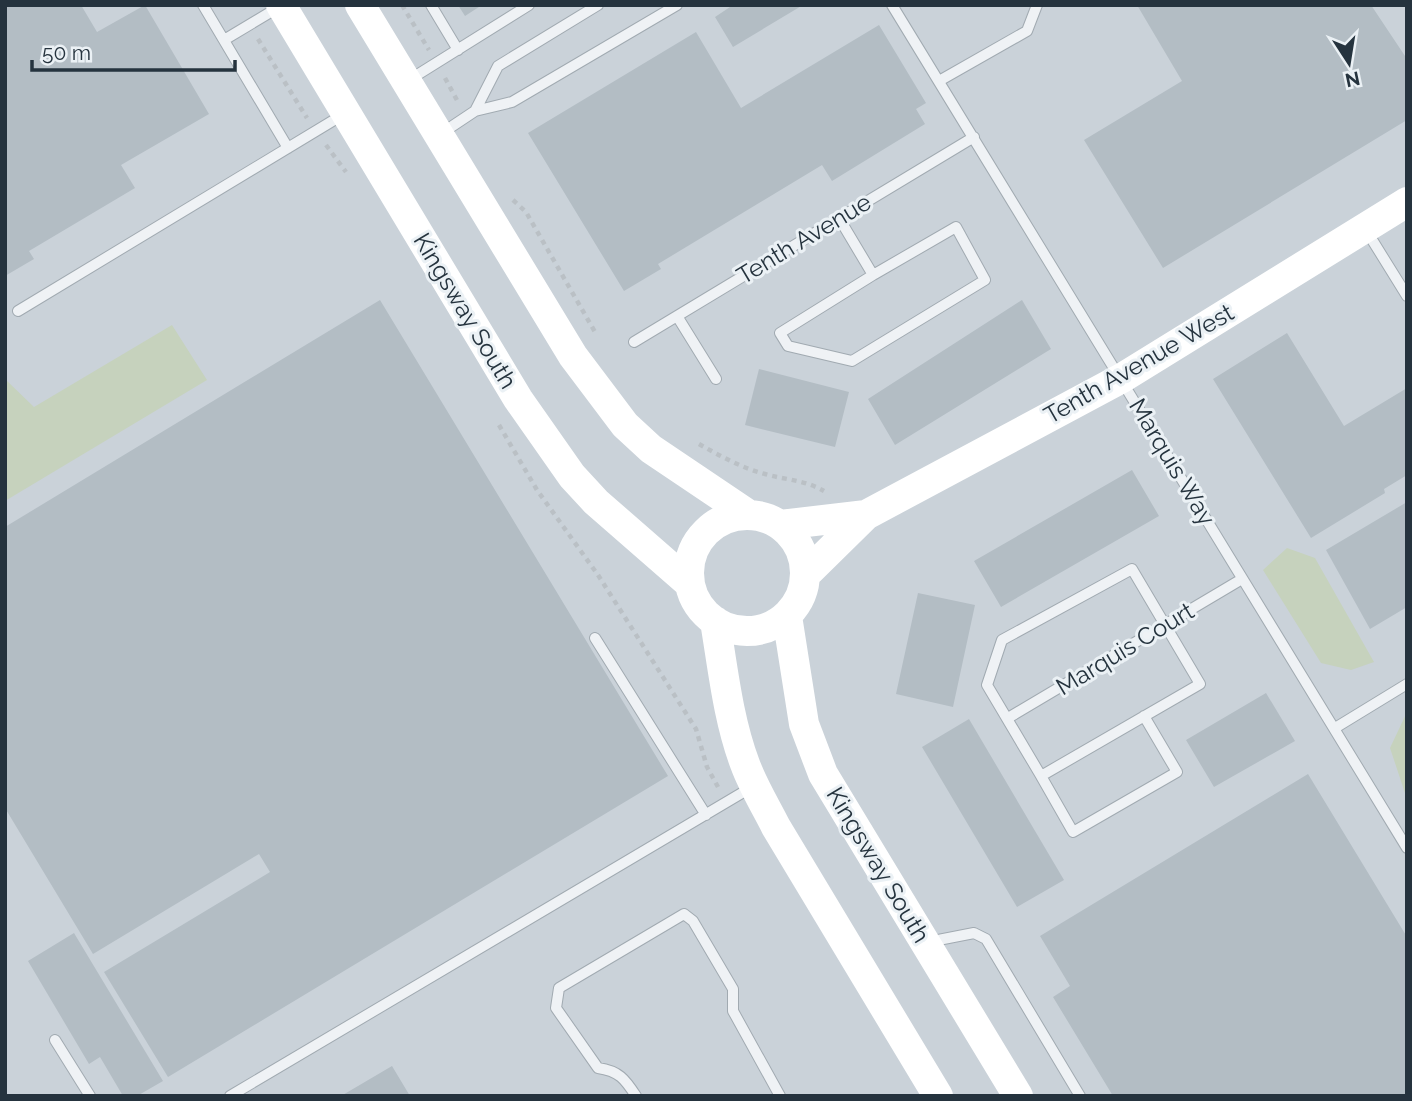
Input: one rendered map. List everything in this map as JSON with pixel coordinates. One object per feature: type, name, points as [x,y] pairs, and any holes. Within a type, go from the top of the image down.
[{"type":"street","name":"Kingsway South","points":[[281,5],[518,399],[550,446],[596,502],[690,584],[699,605],[715,621],[731,714],[745,765],[776,827],[938,1096]]},
{"type":"street","points":[[360,5],[573,356],[601,396],[651,449],[749,515],[780,525],[798,548],[805,575],[797,603],[787,616],[776,624],[751,631],[728,629],[715,621]]},
{"type":"street","name":"Tenth Avenue West","points":[[805,575],[866,515],[1122,378],[1407,202]]},
{"type":"street","points":[[690,584],[689,567],[698,541],[719,523],[749,515]]},
{"type":"street","name":"Tenth Avenue West","points":[[780,525],[866,515]]},
{"type":"street","name":"Kingsway South","points":[[787,616],[797,690],[813,751],[837,800],[1018,1096]]},
{"type":"lane","points":[[204,5],[288,148]]},
{"type":"lane","points":[[224,40],[281,5]]},
{"type":"lane","points":[[431,5],[458,50]]},
{"type":"lane","points":[[406,81],[529,5]]},
{"type":"lane","points":[[471,114],[498,65],[598,5]]},
{"type":"lane","points":[[438,135],[471,114],[512,102],[677,5]]},
{"type":"lane","name":"Marquis Way","points":[[892,5],[1407,848]]},
{"type":"lane","points":[[939,81],[1027,31],[1037,5]]},
{"type":"lane","points":[[18,311],[346,113]]},
{"type":"lane","name":"Tenth Avenue","points":[[634,342],[974,137]]},
{"type":"lane","points":[[839,218],[873,275]]},
{"type":"lane","points":[[956,227],[985,280],[852,361],[788,346],[780,333],[873,275],[956,227]]},
{"type":"lane","points":[[1365,227],[1407,296]]},
{"type":"lane","points":[[677,316],[716,379]]},
{"type":"lane","points":[[1041,776],[1144,716],[1200,684],[1132,569],[1002,640],[987,685],[1073,832],[1177,772],[1144,716]]},
{"type":"lane","name":"Marquis Court","points":[[1008,718],[1242,579]]},
{"type":"lane","points":[[595,638],[706,814]]},
{"type":"lane","points":[[1335,728],[1407,684]]},
{"type":"lane","points":[[230,1096],[755,786]]},
{"type":"lane","points":[[636,1096],[626,1079],[615,1071],[598,1068],[556,1008],[559,988],[684,915],[693,921],[733,989],[733,1011],[780,1096]]},
{"type":"lane","points":[[925,943],[974,933],[986,939],[1080,1096]]},
{"type":"lane","points":[[55,1040],[90,1096]]},
{"type":"path","points":[[402,5],[471,114]]},
{"type":"path","points":[[249,25],[315,131],[353,181]]},
{"type":"path","points":[[508,195],[526,212],[595,333]]},
{"type":"path","points":[[494,418],[537,490],[598,575],[696,729],[707,767],[727,802]]},
{"type":"path","points":[[694,441],[764,474],[807,482],[866,515]]},
{"type":"shaded area","points":[[5,5],[1407,5],[1407,1096],[5,1096]]},
{"type":"green space","points":[[172,325],[207,380],[5,501],[5,379],[34,407]]},
{"type":"green space","points":[[1287,548],[1315,558],[1374,662],[1351,670],[1321,663],[1263,570]]},
{"type":"green space","points":[[1407,712],[1407,799],[1390,748]]},
{"type":"building","points":[[5,5],[81,5],[97,32],[145,5],[209,114],[121,165],[135,188],[29,251],[34,259],[5,276]]},
{"type":"building","points":[[458,5],[482,5],[465,16]]},
{"type":"building","points":[[733,5],[803,5],[733,47],[715,17]]},
{"type":"building","points":[[1137,5],[1371,5],[1407,59],[1407,120],[1163,268],[1084,140],[1182,81]]},
{"type":"building","points":[[879,25],[926,103],[916,109],[925,124],[832,181],[822,165],[658,264],[661,269],[624,291],[528,133],[696,32],[741,108]]},
{"type":"building","points":[[380,300],[668,776],[168,1077],[104,972],[270,872],[259,854],[93,954],[5,808],[5,527]]},
{"type":"building","points":[[1022,300],[1051,349],[895,445],[868,399]]},
{"type":"building","points":[[1287,333],[1344,426],[1407,388],[1407,475],[1384,489],[1385,493],[1311,538],[1213,379]]},
{"type":"building","points":[[759,369],[849,392],[835,447],[745,425]]},
{"type":"building","points":[[1132,470],[1159,516],[1001,607],[974,561]]},
{"type":"building","points":[[1407,502],[1407,607],[1370,629],[1326,550]]},
{"type":"building","points":[[918,593],[975,605],[953,707],[896,694]]},
{"type":"building","points":[[1266,693],[1295,741],[1214,787],[1186,740]]},
{"type":"building","points":[[969,719],[1064,880],[1017,907],[922,747]]},
{"type":"building","points":[[1308,774],[1407,937],[1407,1096],[1113,1096],[1053,997],[1070,986],[1040,936]]},
{"type":"building","points":[[74,933],[163,1081],[137,1096],[123,1096],[100,1057],[89,1064],[28,961]]},
{"type":"building","points":[[392,1066],[410,1096],[341,1096]]}]
